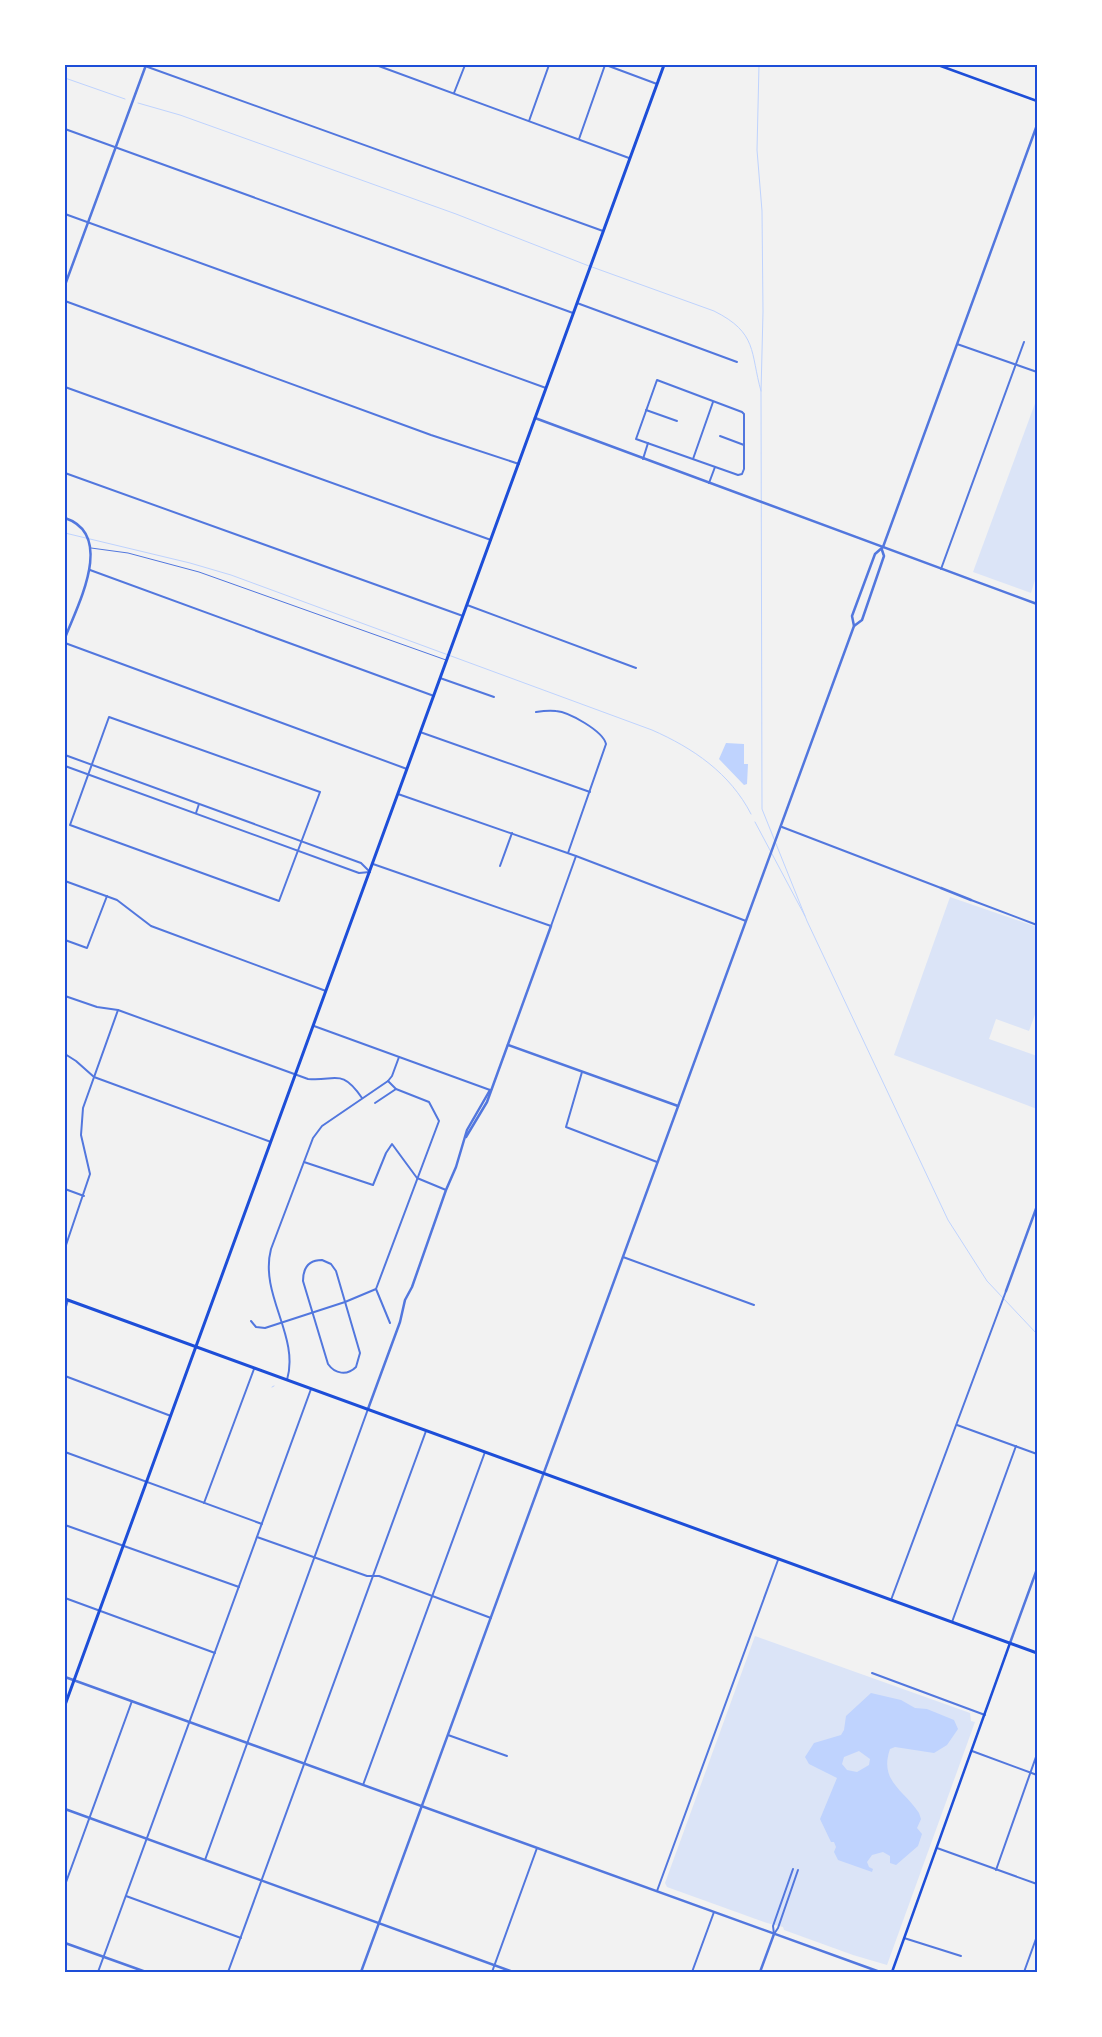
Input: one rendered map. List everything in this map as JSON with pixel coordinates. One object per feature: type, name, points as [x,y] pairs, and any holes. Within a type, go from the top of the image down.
[{"type":"main road","points":[[65,1706],[664,65]]},
{"type":"main road","points":[[938,65],[1037,101]]},
{"type":"main road","points":[[67,1300],[1037,1653]]},
{"type":"main road","points":[[892,1972],[1010,1643]]},
{"type":"street","points":[[376,65],[630,158]]},
{"type":"street","points":[[454,93],[465,65]]},
{"type":"street","points":[[529,121],[549,65]]},
{"type":"street","points":[[579,139],[605,65],[657,84]]},
{"type":"street","points":[[65,285],[145,66],[603,232]]},
{"type":"street","points":[[361,1972],[782,827],[854,626],[852,616],[876,554],[882,549],[1037,125]]},
{"type":"street","points":[[65,130],[573,313]]},
{"type":"street","points":[[65,214],[546,388]]},
{"type":"street","points":[[65,301],[519,464]]},
{"type":"street","points":[[577,303],[737,362]]},
{"type":"street","points":[[941,569],[1024,342]]},
{"type":"street","points":[[957,344],[1037,372]]},
{"type":"street","points":[[657,380],[744,414],[742,474],[738,476],[636,439],[646,410],[657,380]]},
{"type":"street","points":[[65,387],[490,540]]},
{"type":"street","points":[[693,459],[714,401]]},
{"type":"street","points":[[646,410],[678,421]]},
{"type":"street","points":[[535,418],[882,549],[1037,604]]},
{"type":"street","points":[[720,436],[744,445]]},
{"type":"street","points":[[643,459],[648,443]]},
{"type":"street","points":[[709,483],[715,467]]},
{"type":"street","points":[[65,473],[463,616]]},
{"type":"street","points":[[65,518],[81,528],[91,547],[90,570],[65,638]]},
{"type":"street","points":[[854,626],[862,620],[884,556],[882,549]]},
{"type":"street","points":[[90,570],[434,696]]},
{"type":"street","points":[[467,605],[636,668]]},
{"type":"street","points":[[65,643],[407,768]]},
{"type":"street","points":[[440,678],[494,697]]},
{"type":"street","points":[[536,712],[554,710],[566,713],[605,737],[606,744],[603,758],[568,853]]},
{"type":"street","points":[[109,717],[320,792],[279,901],[70,824],[92,765],[109,717]]},
{"type":"street","points":[[420,732],[590,792]]},
{"type":"street","points":[[65,755],[361,864],[370,872]]},
{"type":"street","points":[[65,766],[359,873],[370,872]]},
{"type":"street","points":[[398,794],[568,853],[746,921]]},
{"type":"street","points":[[196,813],[199,804]]},
{"type":"street","points":[[782,827],[1037,924]]},
{"type":"street","points":[[500,866],[512,833]]},
{"type":"street","points":[[204,1860],[400,1322],[405,1300],[412,1287],[466,1137],[487,1102],[576,856]]},
{"type":"street","points":[[373,864],[551,926]]},
{"type":"street","points":[[65,881],[124,904],[151,926],[326,991]]},
{"type":"street","points":[[65,940],[87,948],[107,896]]},
{"type":"street","points":[[65,996],[97,1007],[118,1010],[296,1074],[313,1079],[336,1077],[354,1087],[362,1098]]},
{"type":"street","points":[[65,1248],[90,1174],[81,1135],[81,1120],[118,1010]]},
{"type":"street","points":[[314,1026],[490,1090]]},
{"type":"street","points":[[508,1045],[678,1106]]},
{"type":"street","points":[[65,1054],[94,1077],[271,1142]]},
{"type":"street","points":[[287,1380],[291,1363],[268,1280],[268,1263],[313,1138],[322,1126],[388,1081],[392,1076],[399,1057]]},
{"type":"street","points":[[582,1072],[566,1126],[658,1162]]},
{"type":"street","points":[[388,1081],[396,1089],[425,1099],[438,1116],[439,1121],[376,1289],[390,1323]]},
{"type":"street","points":[[375,1103],[396,1089]]},
{"type":"street","points":[[304,1162],[373,1185],[386,1153],[392,1144],[417,1178],[446,1190]]},
{"type":"street","points":[[65,1189],[84,1196]]},
{"type":"street","points":[[892,1600],[1037,1206]]},
{"type":"street","points":[[623,1257],[754,1305]]},
{"type":"street","points":[[314,1261],[325,1261],[335,1268],[345,1302],[360,1356],[356,1367],[347,1373],[336,1372],[328,1364],[303,1276],[306,1268],[314,1261]]},
{"type":"street","points":[[251,1321],[253,1325],[260,1329],[345,1302],[376,1289]]},
{"type":"street","points":[[65,1310],[67,1300]]},
{"type":"street","points":[[204,1503],[254,1368]]},
{"type":"street","points":[[65,1376],[171,1416]]},
{"type":"street","points":[[98,1972],[311,1389]]},
{"type":"street","points":[[957,1425],[1037,1454]]},
{"type":"street","points":[[228,1972],[426,1431]]},
{"type":"street","points":[[952,1622],[1016,1446]]},
{"type":"street","points":[[65,1452],[262,1524]]},
{"type":"street","points":[[363,1785],[485,1452]]},
{"type":"street","points":[[65,1525],[239,1587]]},
{"type":"street","points":[[257,1537],[367,1576],[374,1576],[432,1595],[491,1618]]},
{"type":"street","points":[[657,1891],[778,1558]]},
{"type":"street","points":[[1010,1643],[1037,1569]]},
{"type":"street","points":[[65,1598],[214,1653]]},
{"type":"street","points":[[872,1674],[985,1715]]},
{"type":"street","points":[[65,1676],[880,1972]]},
{"type":"street","points":[[65,1885],[132,1701]]},
{"type":"street","points":[[448,1735],[507,1756]]},
{"type":"street","points":[[972,1751],[1037,1775]]},
{"type":"street","points":[[996,1870],[1037,1754]]},
{"type":"street","points":[[65,1809],[513,1972]]},
{"type":"street","points":[[492,1972],[537,1848]]},
{"type":"street","points":[[937,1848],[1037,1884]]},
{"type":"street","points":[[774,1934],[773,1926],[793,1869]]},
{"type":"street","points":[[760,1972],[778,1928],[798,1870]]},
{"type":"street","points":[[126,1896],[240,1938]]},
{"type":"street","points":[[692,1972],[714,1912]]},
{"type":"street","points":[[1024,1972],[1037,1936]]},
{"type":"street","points":[[904,1938],[961,1956]]},
{"type":"street","points":[[65,1942],[146,1972]]},
{"type":"lane","points":[[91,547],[128,553],[199,572],[447,660]]},
{"type":"shaded area","points":[[1037,398],[1037,573],[1031,593],[973,572]]},
{"type":"shaded area","points":[[950,897],[1037,927],[1037,1009],[1029,1031],[996,1019],[989,1039],[1037,1056],[1037,1109],[894,1055]]},
{"type":"shaded area","points":[[755,1636],[970,1713],[971,1721],[975,1722],[887,1965],[853,1955],[784,1930],[783,1927],[667,1887],[665,1883]]},
{"type":"water","points":[[726,743],[744,744],[744,764],[748,764],[747,784],[744,785],[719,759]]},
{"type":"water","points":[[871,1693],[901,1700],[915,1708],[927,1709],[954,1720],[958,1729],[947,1745],[934,1753],[895,1747],[890,1749],[887,1760],[890,1777],[919,1813],[921,1819],[917,1828],[922,1834],[918,1846],[896,1865],[890,1863],[890,1856],[883,1852],[872,1855],[867,1862],[869,1867],[873,1869],[872,1872],[838,1860],[834,1852],[836,1847],[834,1842],[831,1842],[820,1819],[837,1778],[809,1764],[805,1757],[814,1743],[841,1735],[844,1730],[846,1716]],"holes":[[[859,1751],[870,1759],[869,1765],[857,1772],[847,1770],[842,1764],[844,1757]]]},
{"type":"waterway","points":[[759,65],[757,150],[762,211],[763,312],[761,392],[762,809],[807,921],[948,1220],[987,1281],[1037,1334]]},
{"type":"waterway","points":[[65,78],[125,99]]},
{"type":"waterway","points":[[138,103],[180,115],[456,214],[589,266]]},
{"type":"waterway","points":[[592,267],[714,311],[728,319],[738,327],[750,345],[761,391]]},
{"type":"waterway","points":[[65,533],[190,563],[231,575],[652,730],[682,745],[709,763],[732,786],[751,814]]},
{"type":"waterway","points":[[755,822],[805,916]]}]
